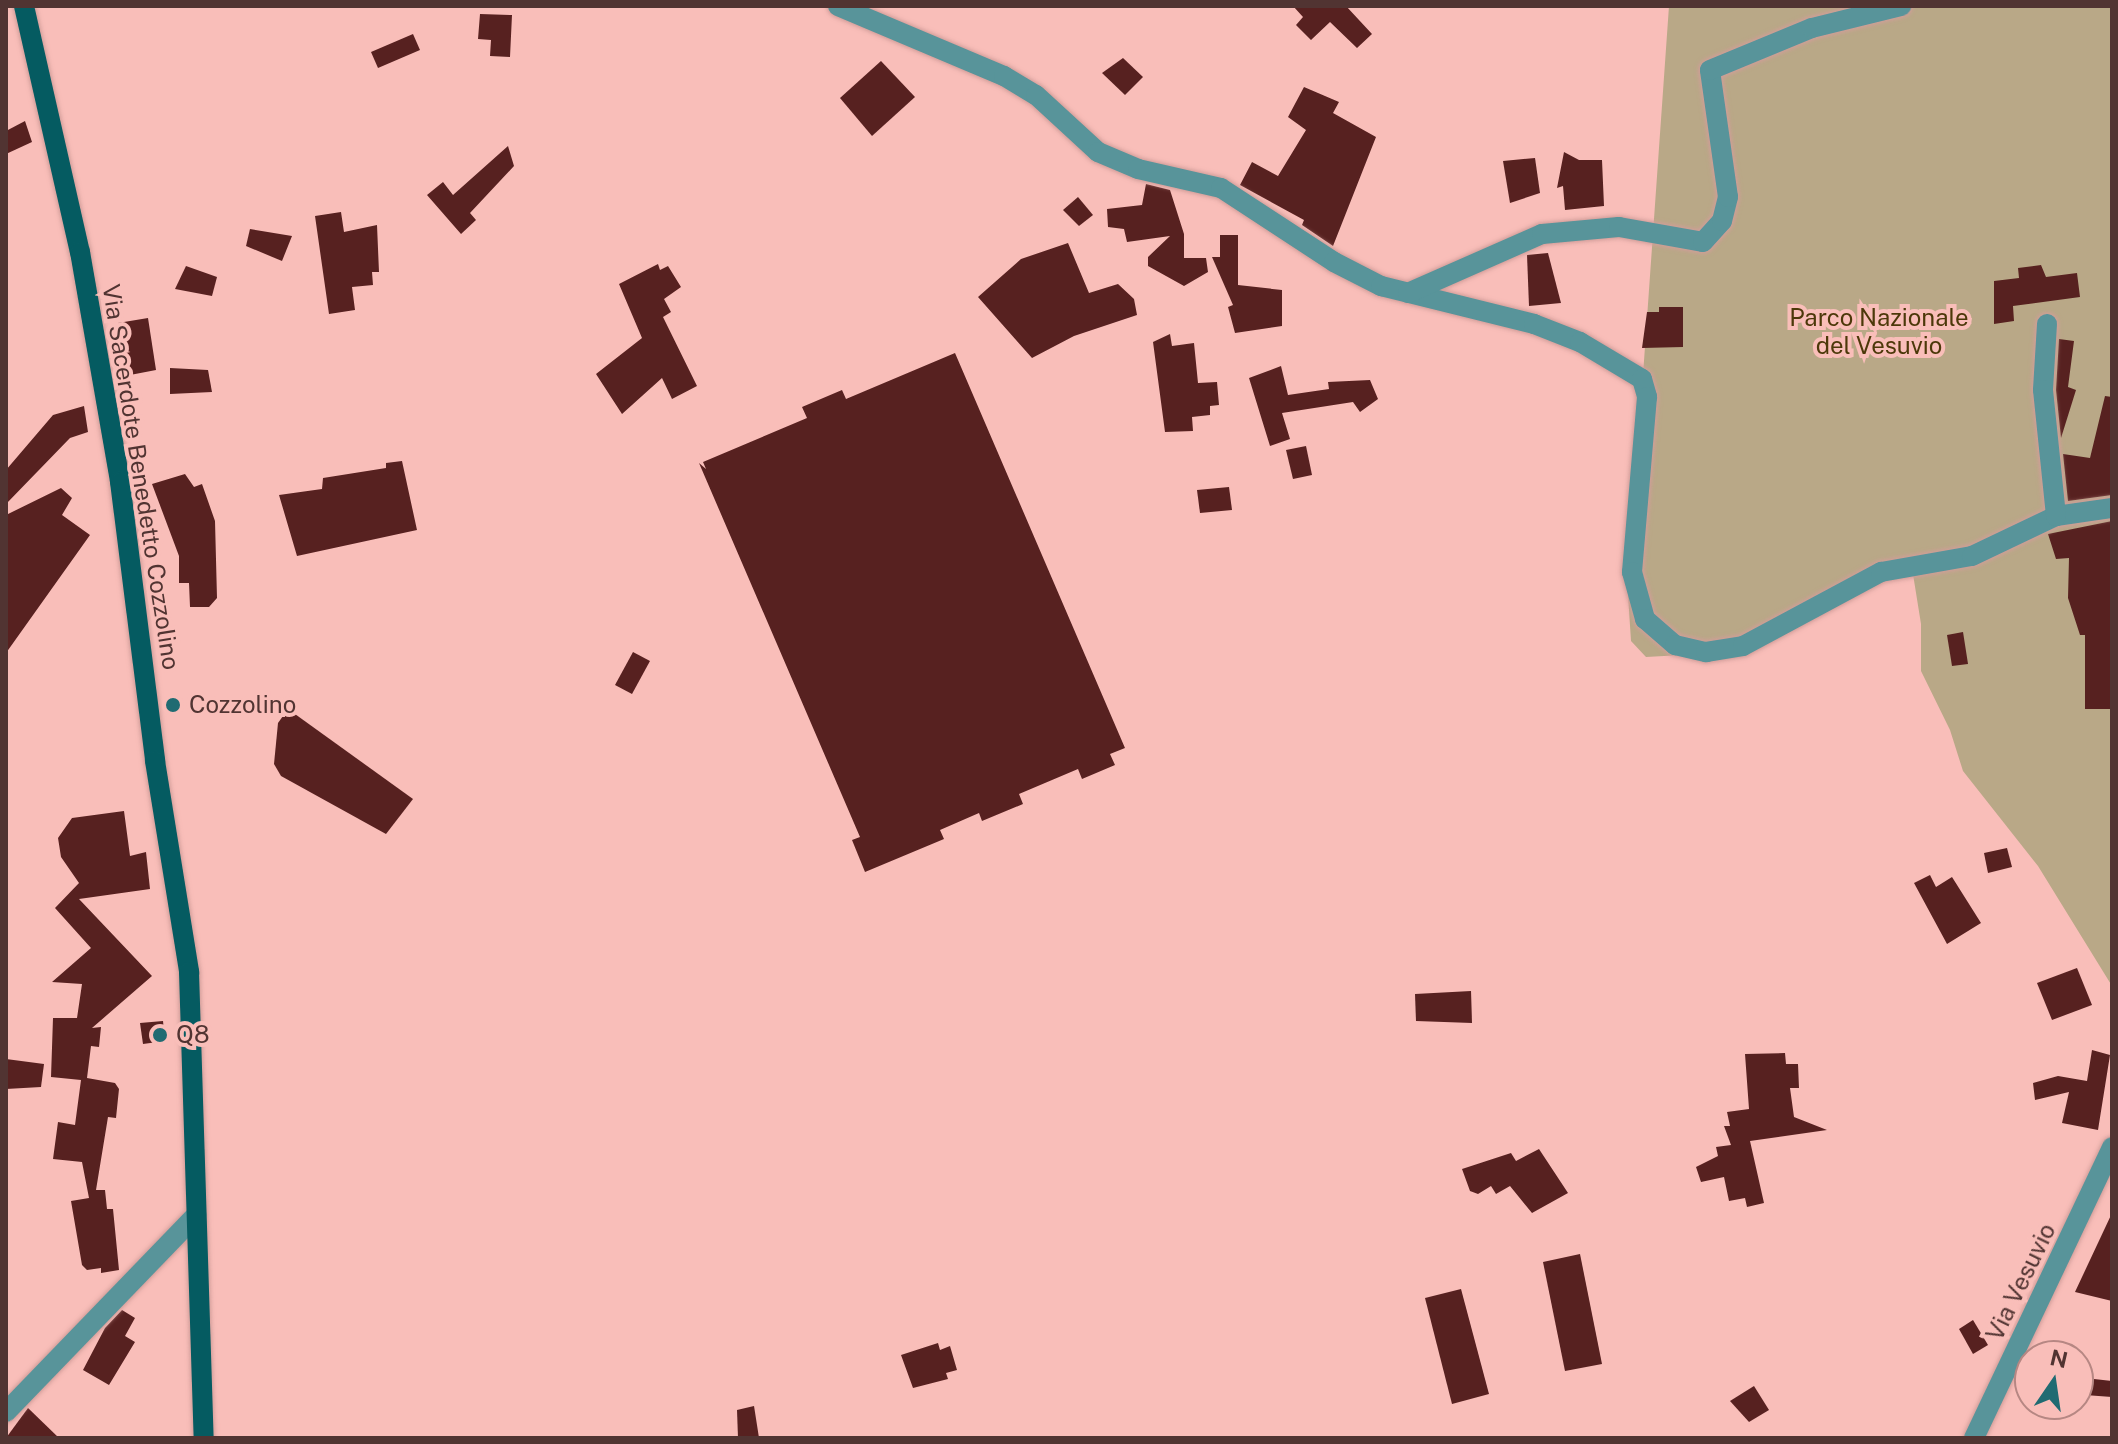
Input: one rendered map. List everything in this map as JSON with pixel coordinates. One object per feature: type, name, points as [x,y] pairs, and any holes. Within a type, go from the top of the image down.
[{"type":"main road","name":"Via Sacerdote Benedetto Cozzolino","points":[[24,6],[80,252],[120,482],[155,761],[189,972],[204,1438]]},
{"type":"street","points":[[838,6],[1004,76],[1036,95],[1098,152],[1138,169],[1221,188],[1334,262],[1381,286],[1480,306],[1534,324],[1580,342],[1642,379],[1647,397],[1632,572],[1645,619],[1675,645],[1706,652],[1743,646],[1881,572],[1972,556],[2056,516],[2112,508]]},
{"type":"street","points":[[1408,293],[1542,234],[1619,227],[1703,242],[1722,221],[1728,197],[1710,70],[1812,28],[1901,6]]},
{"type":"street","points":[[2047,324],[2043,390],[2056,516]]},
{"type":"street","name":"Via Vesuvio","points":[[1974,1438],[2112,1147]]},
{"type":"street","points":[[6,1412],[196,1215]]},
{"type":"green space","name":"Parco Nazionale del Vesuvio","points":[[1669,6],[2112,6],[2112,986],[2038,866],[1963,771],[1950,730],[1921,671],[1921,624],[1912,568],[1777,634],[1682,655],[1646,657],[1631,641],[1625,548],[1643,375]]},
{"type":"building","points":[[1293,6],[1346,6],[1372,34],[1357,48],[1330,22],[1311,40],[1296,25],[1303,17]]},
{"type":"building","points":[[480,14],[512,15],[510,57],[490,56],[491,40],[478,39]]},
{"type":"building","points":[[413,34],[420,50],[378,68],[371,52]]},
{"type":"building","points":[[1123,58],[1143,77],[1125,95],[1102,73]]},
{"type":"building","points":[[881,61],[915,97],[872,136],[840,98]]},
{"type":"building","points":[[1304,87],[1339,102],[1333,113],[1376,137],[1333,246],[1302,225],[1304,220],[1240,185],[1252,162],[1278,176],[1306,130],[1288,117]]},
{"type":"building","points":[[25,121],[32,142],[6,154],[6,131]]},
{"type":"building","points":[[508,146],[514,166],[470,213],[476,220],[461,234],[427,195],[443,182],[453,195]]},
{"type":"building","points":[[1564,152],[1579,160],[1602,160],[1604,206],[1565,210],[1563,186],[1557,188]]},
{"type":"building","points":[[1535,158],[1540,193],[1510,203],[1503,161]]},
{"type":"building","points":[[1146,184],[1170,190],[1184,234],[1184,258],[1206,258],[1208,272],[1184,286],[1148,266],[1148,257],[1170,236],[1127,242],[1124,229],[1108,227],[1107,209],[1142,205]]},
{"type":"building","points":[[1078,197],[1093,215],[1079,226],[1063,210]]},
{"type":"building","points":[[341,212],[344,232],[377,225],[379,272],[372,272],[373,285],[352,287],[355,310],[329,314],[315,216]]},
{"type":"building","points":[[250,229],[292,236],[282,261],[246,246]]},
{"type":"building","points":[[1220,235],[1238,235],[1238,285],[1282,290],[1282,326],[1235,333],[1228,307],[1233,305],[1212,257],[1220,257]]},
{"type":"building","points":[[1068,243],[1089,293],[1118,284],[1134,299],[1137,315],[1074,336],[1032,358],[978,297],[1021,259]]},
{"type":"building","points":[[1548,253],[1561,303],[1529,306],[1527,255]]},
{"type":"building","points":[[658,264],[660,270],[668,266],[681,287],[664,299],[671,312],[663,317],[697,386],[672,399],[662,378],[622,414],[596,374],[642,338],[619,284]]},
{"type":"building","points":[[2041,265],[2046,277],[2077,273],[2080,297],[2013,306],[2014,321],[1994,324],[1994,281],[2019,278],[2018,268]]},
{"type":"building","points":[[186,266],[217,277],[212,296],[175,289]]},
{"type":"building","points":[[1659,307],[1683,307],[1683,347],[1642,348],[1647,312],[1659,312]]},
{"type":"building","points":[[148,318],[156,370],[130,375],[118,323]]},
{"type":"building","points":[[1170,334],[1172,346],[1194,343],[1198,383],[1217,382],[1219,405],[1210,406],[1210,415],[1192,417],[1193,431],[1165,432],[1153,342]]},
{"type":"building","points":[[2059,339],[2074,341],[2068,387],[2076,390],[2061,438],[2056,390]]},
{"type":"building","points":[[955,353],[1125,748],[1110,754],[1115,765],[1082,779],[1078,769],[1019,794],[1023,804],[982,821],[979,813],[940,830],[944,839],[865,872],[852,840],[860,837],[699,463],[706,469],[703,462],[807,418],[802,407],[842,390],[846,399]]},
{"type":"building","points":[[1281,366],[1288,395],[1329,389],[1328,382],[1370,380],[1378,399],[1360,412],[1353,402],[1282,413],[1290,439],[1270,446],[1249,378]]},
{"type":"building","points":[[170,368],[208,370],[212,392],[170,394]]},
{"type":"building","points":[[2105,396],[2112,397],[2112,495],[2068,501],[2063,454],[2090,458]]},
{"type":"building","points":[[84,406],[88,432],[70,438],[6,504],[6,470],[53,415]]},
{"type":"building","points":[[1306,446],[1312,475],[1293,479],[1286,450]]},
{"type":"building","points":[[402,461],[417,530],[297,556],[279,495],[322,489],[323,478],[386,468],[386,463]]},
{"type":"building","points":[[185,474],[194,487],[202,484],[215,521],[217,598],[209,607],[190,607],[189,583],[179,583],[179,556],[152,484]]},
{"type":"building","points":[[1229,487],[1232,510],[1200,513],[1197,490]]},
{"type":"building","points":[[61,488],[72,498],[62,515],[90,535],[6,653],[6,515]]},
{"type":"building","points":[[2112,521],[2112,709],[2085,709],[2085,635],[2080,635],[2068,598],[2069,558],[2056,559],[2048,534]]},
{"type":"building","points":[[1963,632],[1968,664],[1952,666],[1947,635]]},
{"type":"building","points":[[633,652],[650,661],[632,694],[615,685]]},
{"type":"building","points":[[288,709],[413,799],[386,834],[281,776],[274,764],[278,723]]},
{"type":"building","points":[[124,811],[130,856],[146,852],[150,889],[79,899],[152,976],[92,1028],[101,1027],[99,1047],[91,1046],[87,1078],[115,1083],[119,1089],[116,1118],[108,1117],[96,1190],[105,1190],[107,1209],[113,1209],[119,1270],[101,1273],[101,1268],[87,1270],[82,1265],[71,1201],[89,1198],[82,1162],[53,1159],[58,1122],[75,1125],[81,1080],[51,1077],[53,1018],[77,1018],[82,984],[52,982],[91,948],[55,908],[79,883],[61,857],[58,838],[72,818]]},
{"type":"building","points":[[2007,848],[2012,867],[1988,873],[1984,853]]},
{"type":"building","points":[[1930,875],[1936,887],[1952,877],[1981,923],[1947,944],[1914,883]]},
{"type":"building","points":[[2077,968],[2092,1005],[2052,1020],[2037,983]]},
{"type":"building","points":[[1471,991],[1472,1023],[1416,1021],[1415,994]]},
{"type":"building","points":[[163,1021],[165,1041],[143,1044],[140,1023]]},
{"type":"building","points":[[2092,1050],[2110,1055],[2098,1130],[2062,1123],[2069,1092],[2035,1100],[2033,1083],[2058,1076],[2087,1081]]},
{"type":"building","points":[[1785,1053],[1786,1064],[1798,1064],[1799,1088],[1790,1088],[1794,1117],[1827,1130],[1750,1141],[1764,1203],[1747,1207],[1745,1198],[1729,1201],[1724,1177],[1701,1182],[1696,1167],[1718,1156],[1716,1147],[1731,1145],[1724,1126],[1730,1126],[1727,1112],[1749,1109],[1745,1054]]},
{"type":"building","points":[[6,1059],[44,1064],[41,1087],[6,1089]]},
{"type":"building","points":[[1539,1149],[1568,1193],[1532,1213],[1510,1186],[1496,1194],[1491,1186],[1478,1194],[1470,1191],[1462,1169],[1511,1153],[1516,1161]]},
{"type":"building","points":[[2112,1213],[2112,1301],[2075,1292]]},
{"type":"building","points":[[1580,1254],[1602,1364],[1565,1371],[1543,1262]]},
{"type":"building","points":[[1461,1289],[1489,1394],[1452,1404],[1425,1298]]},
{"type":"building","points":[[122,1310],[135,1318],[125,1336],[135,1342],[109,1385],[83,1370],[105,1328]]},
{"type":"building","points":[[1973,1320],[1988,1345],[1973,1354],[1959,1329]]},
{"type":"building","points":[[938,1343],[940,1350],[950,1346],[957,1370],[946,1373],[948,1379],[913,1388],[901,1355]]},
{"type":"building","points":[[2094,1379],[2112,1381],[2112,1397],[2094,1396]]},
{"type":"building","points":[[1754,1386],[1769,1410],[1749,1422],[1730,1401]]},
{"type":"building","points":[[754,1406],[759,1438],[738,1438],[737,1410]]},
{"type":"building","points":[[28,1408],[59,1438],[6,1438]]},
{"type":"place","name":"Cozzolino","points":[[173,705]]},
{"type":"place","name":"Q8","points":[[160,1035]]}]
